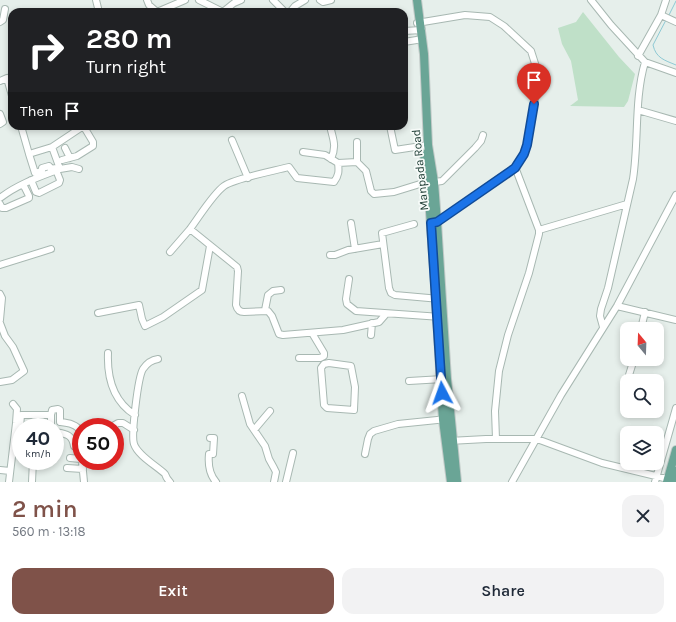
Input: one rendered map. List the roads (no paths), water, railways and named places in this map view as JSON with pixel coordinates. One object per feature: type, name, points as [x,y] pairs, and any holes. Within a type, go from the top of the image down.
[{"type":"main road","name":"Manpada Road","points":[[413,0],[421,39],[426,146],[431,182],[434,223],[449,442],[450,482]]},
{"type":"main road","name":"Manpada Road","points":[[417,0],[419,26]]},
{"type":"main road","name":"Manpada Road","points":[[449,442],[457,482]]},
{"type":"main road","points":[[670,481],[676,450]]},
{"type":"main road","points":[[670,481],[676,471]]},
{"type":"street","points":[[166,8],[185,0]]},
{"type":"street","points":[[199,0],[215,8]]},
{"type":"street","points":[[227,8],[234,2],[241,0]]},
{"type":"street","points":[[273,0],[280,8]]},
{"type":"street","points":[[293,8],[305,0]]},
{"type":"street","points":[[320,0],[323,2],[331,0]]},
{"type":"street","points":[[591,0],[638,56],[645,62],[676,73]]},
{"type":"street","points":[[638,56],[661,15],[666,0]]},
{"type":"street","points":[[0,22],[3,20],[5,9]]},
{"type":"street","points":[[408,30],[465,15],[490,17],[504,26],[531,51],[539,76],[527,145],[524,154],[515,168],[434,223]]},
{"type":"street","points":[[661,15],[676,22]]},
{"type":"street","points":[[408,41],[421,39]]},
{"type":"street","points":[[603,327],[600,316],[601,309],[608,288],[628,204],[636,161],[640,79],[645,62]]},
{"type":"street","points":[[638,110],[676,121]]},
{"type":"street","points":[[0,114],[3,122],[0,124]]},
{"type":"street","points":[[22,130],[35,173],[42,171],[42,168],[49,166],[52,169],[56,168],[52,147]]},
{"type":"street","points":[[62,136],[72,130]]},
{"type":"street","points":[[29,154],[52,147],[73,130]]},
{"type":"street","points":[[62,160],[80,155],[93,146],[94,143],[86,130]]},
{"type":"street","points":[[331,130],[335,151],[331,159]]},
{"type":"street","points":[[391,130],[395,150],[426,146]]},
{"type":"street","points":[[357,142],[357,162],[366,171],[371,191],[374,194],[394,192],[431,182],[442,181],[482,141],[483,135]]},
{"type":"street","points":[[232,140],[248,178]]},
{"type":"street","points":[[31,180],[36,192],[39,193],[59,183],[60,180],[52,147]]},
{"type":"street","points":[[65,148],[70,158]]},
{"type":"street","points":[[303,152],[325,155],[338,163],[357,162]]},
{"type":"street","points":[[170,252],[225,185],[289,167],[297,178],[334,182],[338,177],[338,163]]},
{"type":"street","points":[[0,198],[9,191],[31,180],[58,170],[72,167],[78,170]]},
{"type":"street","points":[[496,439],[495,411],[499,371],[508,335],[529,273],[539,234],[539,230],[515,168]]},
{"type":"street","points":[[0,204],[2,208],[6,208],[29,198],[23,184]]},
{"type":"street","points":[[512,482],[561,396],[617,306],[676,195]]},
{"type":"street","points":[[539,230],[628,204]]},
{"type":"street","points":[[351,223],[355,249]]},
{"type":"street","points":[[414,224],[382,232],[389,288],[395,295],[439,300]]},
{"type":"street","points":[[190,229],[237,268],[236,305],[238,309],[241,312],[265,310],[270,312],[279,334],[283,335],[343,330],[379,322],[386,314]]},
{"type":"street","points":[[330,255],[335,255],[348,250],[383,244]]},
{"type":"street","points":[[98,313],[139,305],[145,326],[163,317],[202,290],[210,246]]},
{"type":"street","points":[[0,265],[51,250]]},
{"type":"street","points":[[349,279],[346,299],[347,304],[356,311],[440,317]]},
{"type":"street","points":[[265,310],[268,294],[273,291],[281,290]]},
{"type":"street","points":[[0,294],[2,298],[0,320]]},
{"type":"street","points":[[617,306],[676,320]]},
{"type":"street","points":[[643,322],[645,312]]},
{"type":"street","points":[[0,323],[5,336],[13,347],[24,371],[12,380],[0,382]]},
{"type":"street","points":[[371,335],[372,323]]},
{"type":"street","points":[[299,358],[320,358],[324,354],[312,333]]},
{"type":"street","points":[[108,353],[108,370],[115,394],[126,409],[135,415]]},
{"type":"street","points":[[158,359],[148,362],[142,370],[135,415],[134,444],[143,456],[164,474],[170,482]]},
{"type":"street","points":[[330,363],[352,366],[354,387],[354,410],[327,408],[324,406],[321,368],[324,364],[330,363]]},
{"type":"street","points":[[409,381],[444,379]]},
{"type":"street","points":[[242,396],[250,424],[265,446],[276,472],[274,482]]},
{"type":"street","points":[[13,404],[17,409],[18,418]]},
{"type":"street","points":[[656,479],[676,408]]},
{"type":"street","points":[[20,418],[22,415],[51,415],[52,410],[59,409],[60,422],[72,425]]},
{"type":"street","points":[[254,430],[270,411]]},
{"type":"street","points":[[365,454],[368,439],[370,434],[374,431],[398,424],[447,419]]},
{"type":"street","points":[[124,424],[134,430]]},
{"type":"street","points":[[210,438],[214,438],[213,454],[209,454],[208,466],[216,482]]},
{"type":"street","points":[[449,442],[496,439],[537,439],[602,463],[656,479],[670,481]]},
{"type":"street","points":[[286,482],[293,453]]},
{"type":"street","points":[[9,482],[12,462]]},
{"type":"street","points":[[67,468],[72,468]]},
{"type":"street","points":[[0,470],[10,471]]},
{"type":"street","points":[[32,482],[33,470]]},
{"type":"street","points":[[83,470],[84,482]]},
{"type":"waterway","points":[[669,15],[676,1]]},
{"type":"waterway","points":[[666,20],[653,45],[658,56],[676,65]]}]
